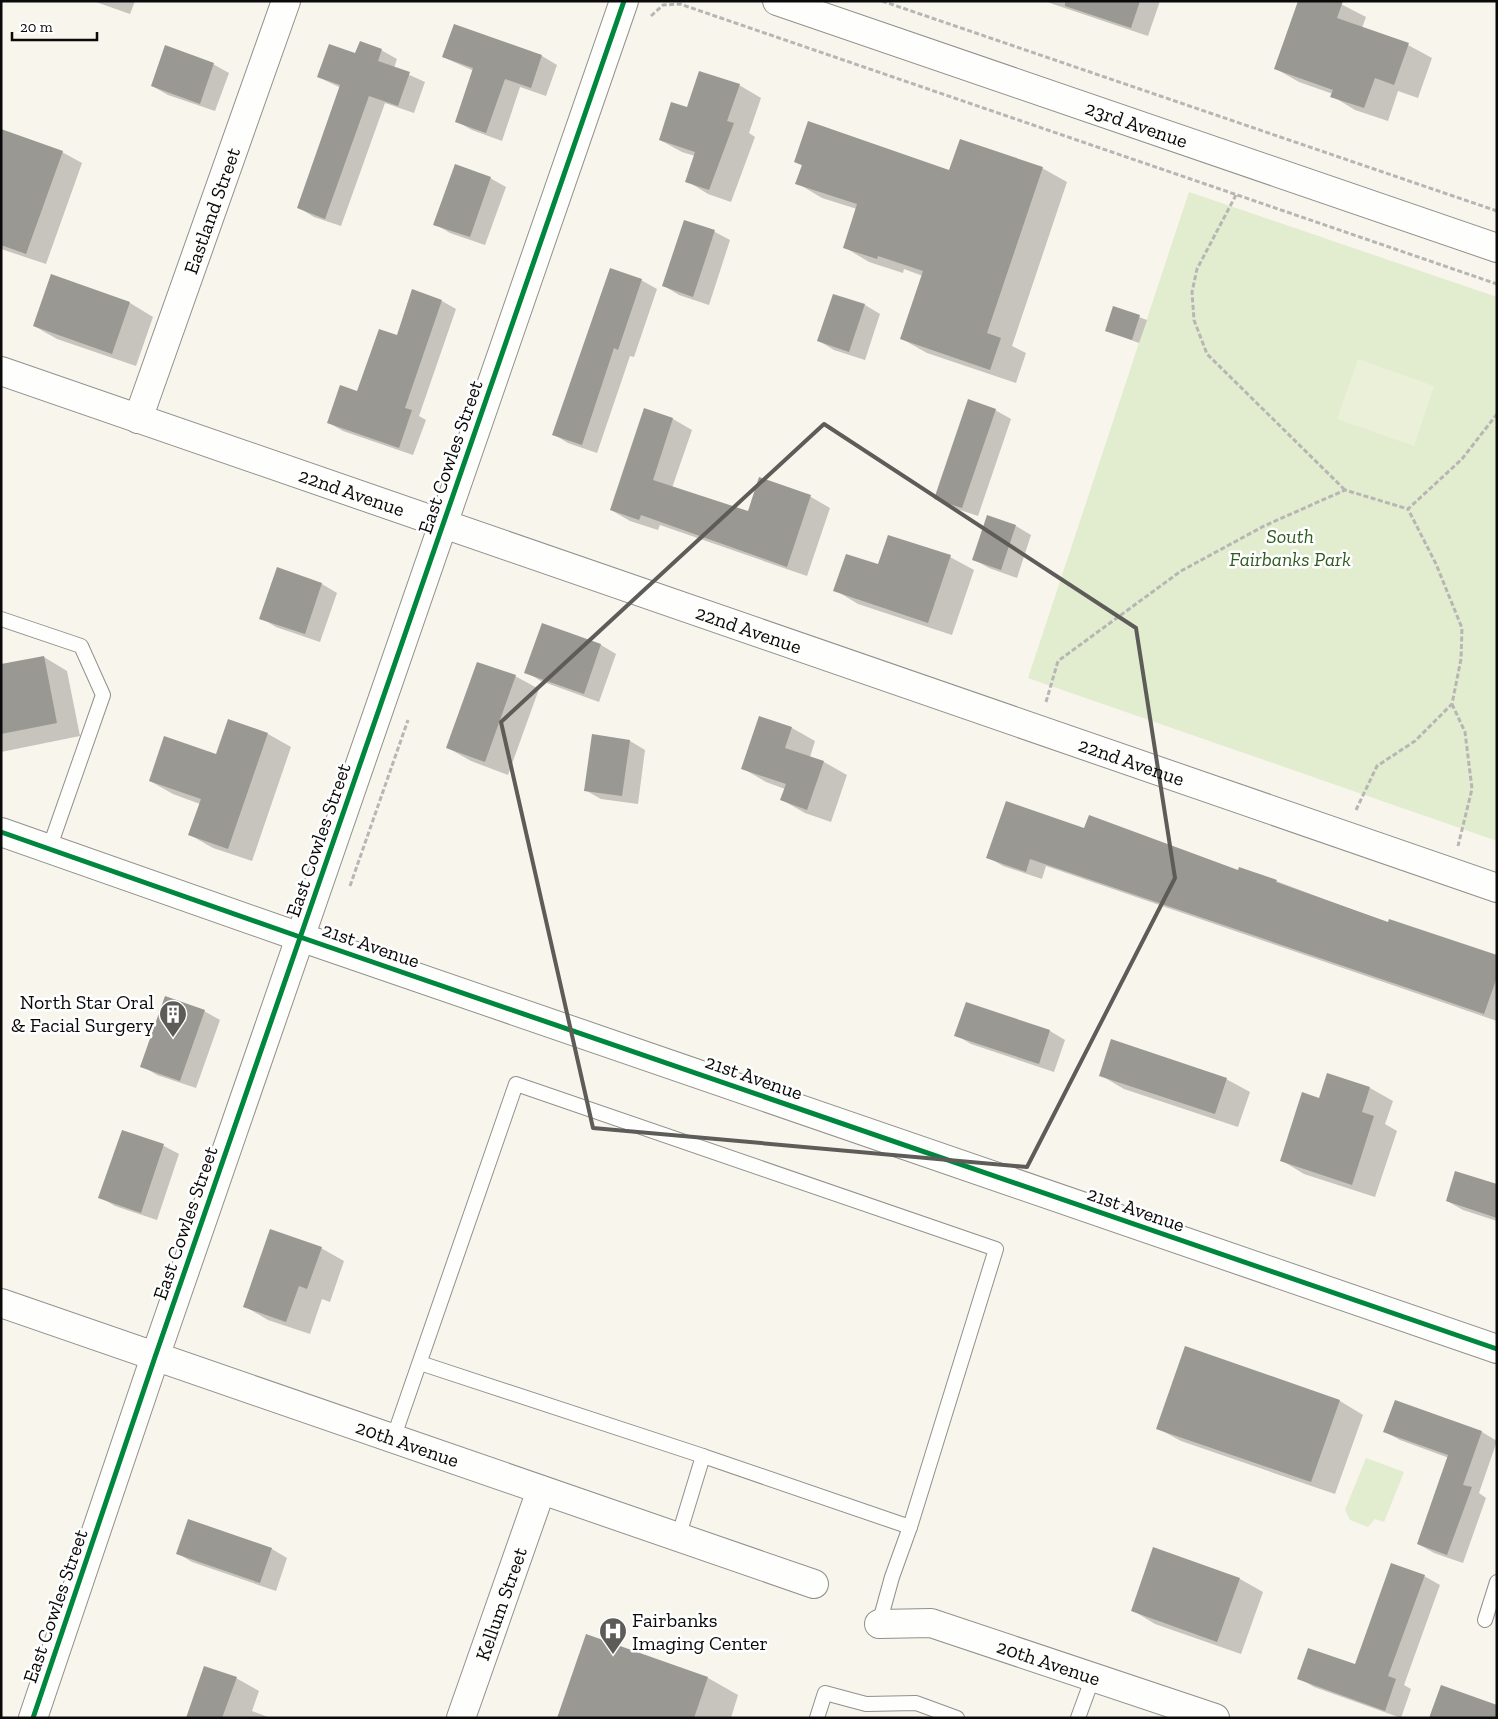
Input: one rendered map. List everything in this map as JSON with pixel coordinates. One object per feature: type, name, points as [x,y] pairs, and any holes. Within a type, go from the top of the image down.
[{"type":"street","name":"Eastland Street","points":[[138,419],[286,1]]},
{"type":"street","name":"East Cowles Street","points":[[32,1718],[442,524],[624,1]]},
{"type":"street","name":"23rd Avenue","points":[[777,1],[1497,248]]},
{"type":"street","name":"22nd Avenue","points":[[1,371],[1497,888]]},
{"type":"street","name":"21st Avenue","points":[[1,832],[300,937],[1497,1349]]},
{"type":"street","name":"20th Avenue","points":[[1,1303],[814,1584]]},
{"type":"street","name":"Kellum Street","points":[[461,1718],[541,1490]]},
{"type":"street","name":"20th Avenue","points":[[879,1624],[931,1623],[1215,1718]]},
{"type":"lane","points":[[1,619],[81,646],[103,695],[50,849]]},
{"type":"lane","points":[[393,1439],[516,1084],[996,1249],[910,1527],[892,1577],[879,1624]]},
{"type":"lane","points":[[420,1363],[703,1456],[910,1527]]},
{"type":"lane","points":[[678,1538],[703,1456]]},
{"type":"lane","points":[[1485,1620],[1497,1582]]},
{"type":"lane","points":[[1078,1718],[1093,1677]]},
{"type":"lane","points":[[817,1718],[825,1693],[866,1704],[916,1703],[957,1718]]},
{"type":"path","points":[[882,1],[1497,212]]},
{"type":"path","points":[[649,18],[663,5],[680,4],[1497,284]]},
{"type":"path","points":[[1236,195],[1197,269],[1192,292],[1194,320],[1207,354],[1345,490],[1408,509],[1436,564],[1462,628],[1461,659],[1452,704],[1415,742],[1377,766],[1344,835]]},
{"type":"path","points":[[1408,509],[1462,460],[1497,414]]},
{"type":"path","points":[[1038,729],[1058,661],[1181,571],[1264,526],[1345,490]]},
{"type":"path","points":[[1451,872],[1472,789],[1465,732],[1452,704]]},
{"type":"path","points":[[346,892],[352,882],[409,718]]},
{"type":"highlighted area","points":[[824,424],[1136,628],[1175,878],[1027,1167],[593,1128],[501,722]]},
{"type":"green space","name":"South Fairbanks Park","points":[[1189,192],[1497,297],[1497,841],[1028,678]]},
{"type":"green space","points":[[1358,359],[1434,386],[1414,446],[1337,419]]},
{"type":"green space","points":[[1366,1458],[1404,1472],[1384,1522],[1375,1519],[1368,1527],[1350,1520],[1345,1510]]},
{"type":"building","points":[[1065,1],[1140,1],[1131,28],[1065,6]]},
{"type":"building","points":[[1298,1],[1343,1],[1337,18],[1409,43],[1394,85],[1375,78],[1364,108],[1330,97],[1333,90],[1274,69]]},
{"type":"building","points":[[454,24],[542,55],[531,88],[505,79],[486,133],[455,122],[473,68],[442,57]]},
{"type":"building","points":[[360,41],[382,49],[378,61],[410,72],[398,106],[369,96],[325,219],[297,208],[340,85],[317,77],[329,44],[355,53]]},
{"type":"building","points":[[165,45],[214,63],[200,104],[151,86]]},
{"type":"building","points":[[699,71],[740,84],[727,121],[734,123],[709,190],[685,182],[695,152],[659,140],[671,102],[687,107]]},
{"type":"building","points":[[808,121],[949,170],[960,139],[1043,167],[987,333],[1001,338],[990,370],[900,339],[923,271],[878,256],[877,259],[843,248],[857,204],[795,184],[802,165],[794,162]]},
{"type":"building","points":[[1,129],[63,151],[26,254],[1,245]]},
{"type":"building","points":[[455,164],[491,177],[470,237],[433,225]]},
{"type":"building","points":[[684,220],[715,230],[693,297],[662,286]]},
{"type":"building","points":[[610,268],[642,279],[618,350],[614,348],[582,445],[552,435]]},
{"type":"building","points":[[51,274],[130,302],[112,354],[33,326]]},
{"type":"building","points":[[412,289],[442,300],[405,408],[412,410],[399,448],[327,423],[340,385],[357,391],[379,329],[397,335]]},
{"type":"building","points":[[833,294],[865,304],[849,352],[817,341]]},
{"type":"building","points":[[1113,306],[1140,315],[1132,340],[1105,331]]},
{"type":"building","points":[[968,399],[996,409],[962,508],[934,499]]},
{"type":"building","points":[[644,408],[673,418],[653,480],[748,511],[759,477],[811,495],[787,567],[641,515],[639,520],[610,510]]},
{"type":"building","points":[[987,515],[1016,525],[1001,570],[972,560]]},
{"type":"building","points":[[888,535],[951,555],[928,623],[833,591],[846,554],[878,564]]},
{"type":"building","points":[[277,567],[322,583],[305,634],[259,619]]},
{"type":"building","points":[[542,623],[601,644],[584,694],[524,673]]},
{"type":"building","points":[[44,656],[57,723],[1,734],[1,664]]},
{"type":"building","points":[[477,662],[516,675],[485,762],[446,748]]},
{"type":"building","points":[[759,716],[792,727],[785,748],[824,761],[807,810],[780,800],[786,784],[741,769]]},
{"type":"building","points":[[228,719],[268,733],[228,849],[188,835],[201,799],[149,781],[164,736],[216,754]]},
{"type":"building","points":[[592,734],[630,740],[622,796],[584,791]]},
{"type":"building","points":[[1006,801],[1084,828],[1089,815],[1238,870],[1239,867],[1277,880],[1276,882],[1388,922],[1389,919],[1497,955],[1497,977],[1484,1014],[1030,859],[1026,872],[986,858]]},
{"type":"building","name":"North Star Oral & Facial Surgery","points":[[165,996],[205,1010],[180,1081],[140,1067]]},
{"type":"building","points":[[966,1002],[1050,1030],[1039,1064],[954,1036]]},
{"type":"building","points":[[1111,1039],[1227,1078],[1215,1114],[1099,1076]]},
{"type":"building","points":[[1327,1073],[1370,1087],[1362,1112],[1374,1116],[1352,1185],[1280,1161],[1302,1092],[1319,1098]]},
{"type":"building","points":[[122,1130],[164,1144],[141,1213],[98,1198]]},
{"type":"building","points":[[1455,1171],[1497,1184],[1497,1218],[1446,1201]]},
{"type":"building","points":[[270,1229],[322,1247],[307,1289],[299,1286],[286,1322],[243,1307]]},
{"type":"building","points":[[1185,1346],[1340,1400],[1311,1482],[1156,1429]]},
{"type":"building","points":[[1395,1400],[1482,1431],[1463,1485],[1472,1487],[1447,1555],[1417,1544],[1448,1455],[1383,1432]]},
{"type":"building","points":[[188,1519],[272,1548],[260,1583],[176,1554]]},
{"type":"building","points":[[1153,1547],[1240,1578],[1217,1642],[1131,1611]]},
{"type":"building","points":[[1391,1563],[1425,1575],[1388,1676],[1396,1679],[1385,1711],[1297,1679],[1308,1648],[1355,1664]]},
{"type":"building","name":"Fairbanks Imaging Center","points":[[586,1634],[708,1677],[694,1718],[557,1718]]},
{"type":"building","points":[[204,1666],[237,1677],[222,1718],[186,1718]]},
{"type":"building","points":[[1441,1685],[1497,1705],[1497,1718],[1429,1718]]},
{"type":"cycle path","points":[[33,1718],[155,1357],[624,1]]},
{"type":"cycle path","points":[[1,832],[300,937],[1497,1349]]},
{"type":"place","name":"North Star Oral & Facial Surgery","points":[[173,1038]]},
{"type":"place","name":"Fairbanks Imaging Center","points":[[613,1655]]}]
